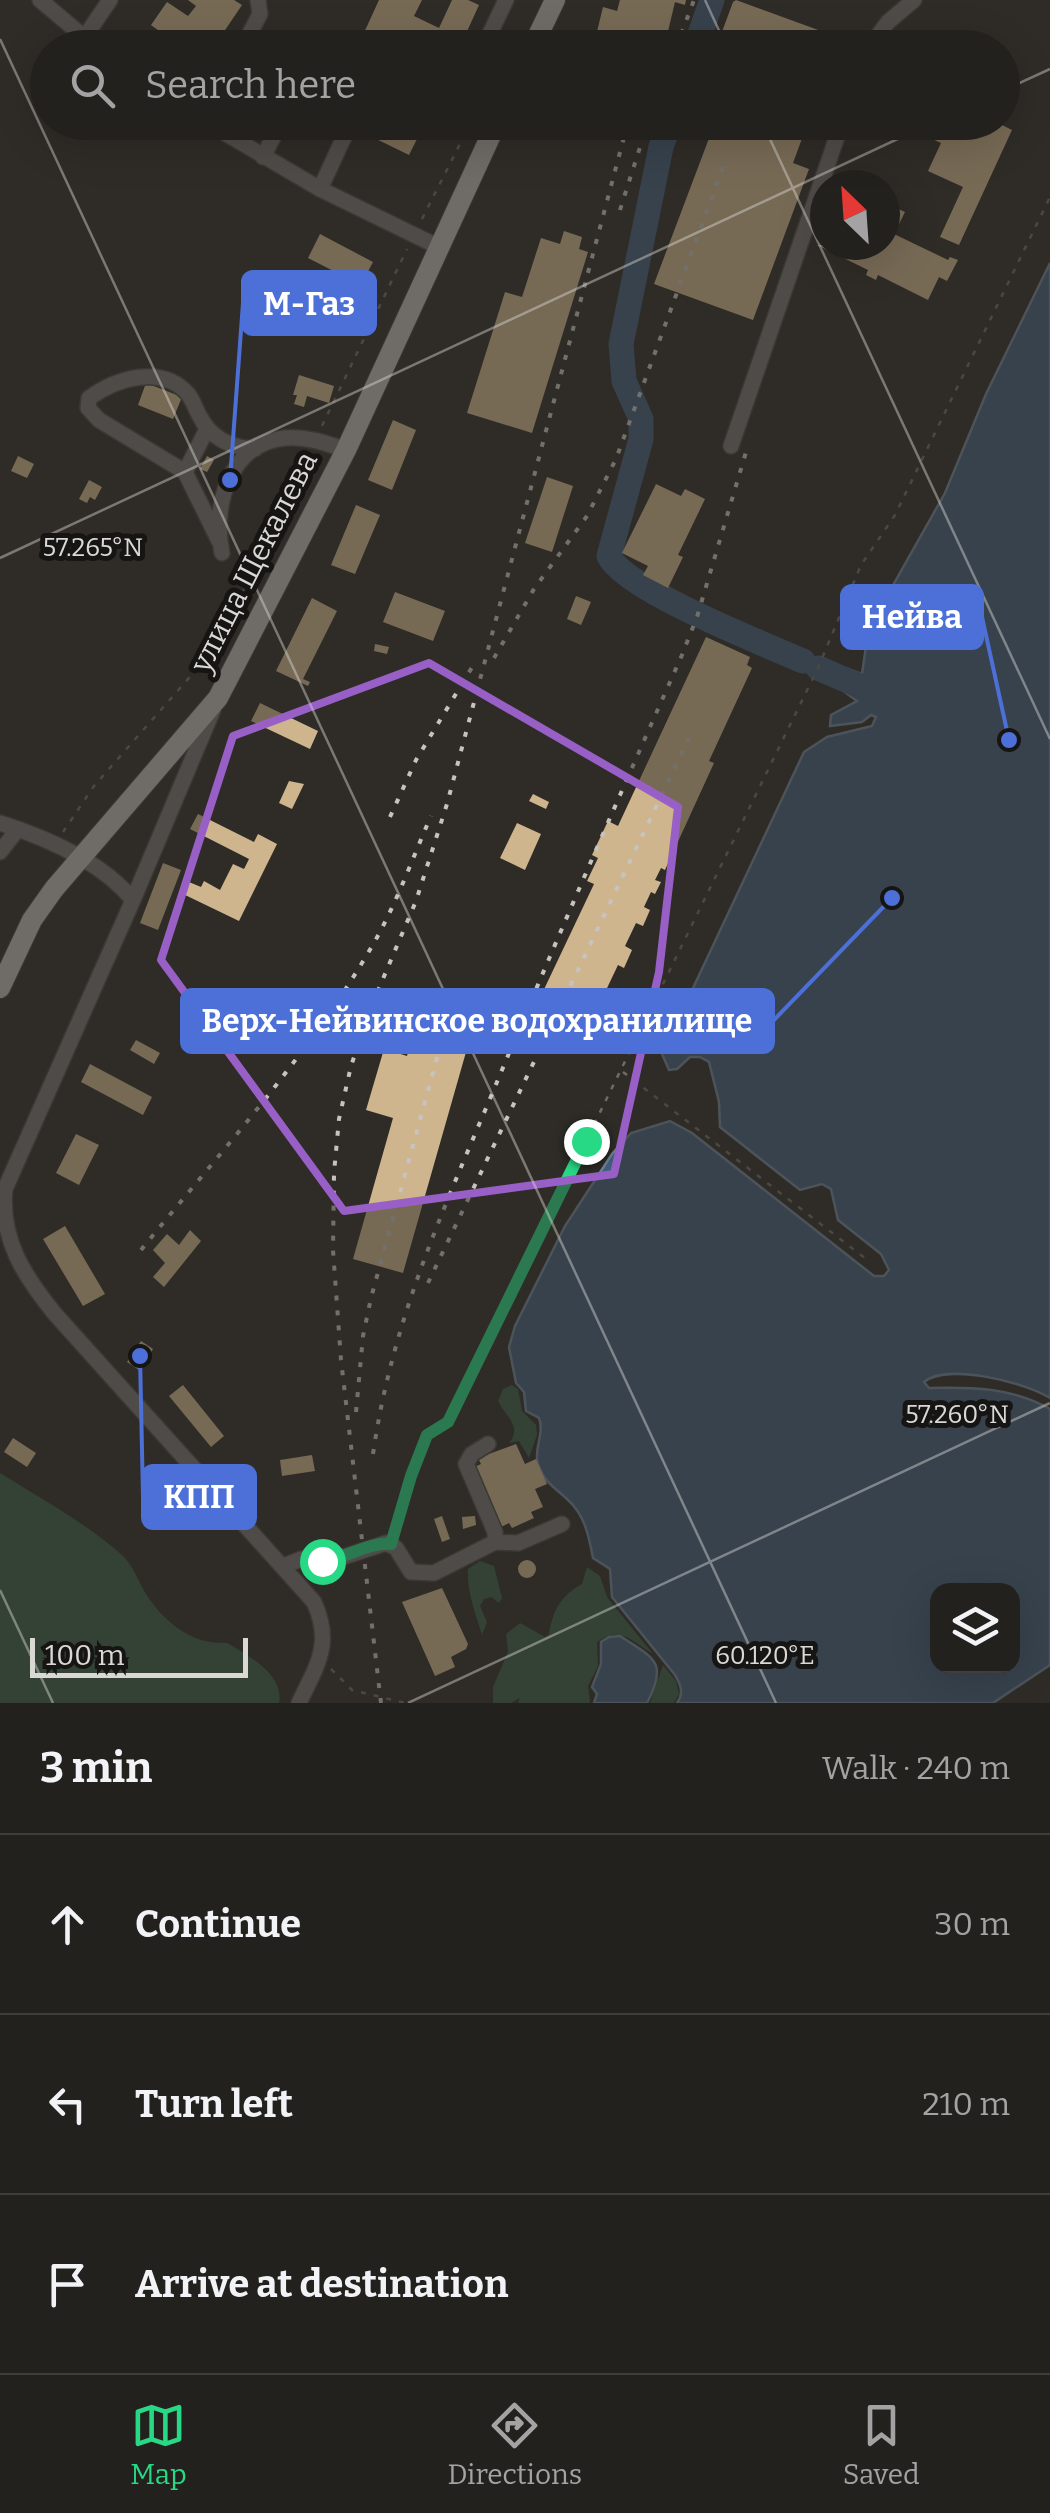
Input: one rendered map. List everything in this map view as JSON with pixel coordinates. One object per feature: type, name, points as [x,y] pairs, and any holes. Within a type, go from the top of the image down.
[{"type":"main road","points":[[541,30],[556,0]]},
{"type":"main road","name":"улица Щекалева","points":[[0,988],[32,920],[79,858],[218,698],[346,450],[490,140]]},
{"type":"street","points":[[40,0],[76,30]]},
{"type":"street","points":[[97,30],[110,0]]},
{"type":"street","points":[[252,30],[260,14],[258,0]]},
{"type":"street","points":[[492,30],[506,0]]},
{"type":"street","points":[[882,30],[914,0]]},
{"type":"street","points":[[235,140],[320,189],[442,248]]},
{"type":"street","points":[[262,157],[271,140]]},
{"type":"street","points":[[320,189],[342,140]]},
{"type":"street","points":[[730,446],[836,140]]},
{"type":"street","points":[[255,449],[230,446],[207,429],[186,392],[154,376],[134,377],[89,398],[88,408],[99,420],[184,472],[221,547],[218,513],[224,491],[239,462],[255,449],[278,439],[315,440],[346,450]]},
{"type":"street","points":[[184,472],[207,429]]},
{"type":"street","points":[[218,698],[13,1168],[1,1216],[10,1245],[39,1294],[307,1592],[325,1638],[299,1703]]},
{"type":"street","points":[[0,823],[18,828],[117,880],[133,900]]},
{"type":"street","points":[[0,852],[18,828]]},
{"type":"street","points":[[488,1444],[472,1454],[466,1464],[495,1532],[495,1542]]},
{"type":"street","points":[[284,1566],[301,1559],[337,1559],[379,1544],[391,1544],[407,1568],[428,1575],[495,1542],[518,1542],[562,1524]]},
{"type":"path","points":[[54,846],[94,786],[210,654],[227,625],[462,140]]},
{"type":"path","points":[[391,1544],[427,1435],[448,1422],[818,668],[861,565],[894,514],[1050,197]]},
{"type":"path","points":[[621,1071],[870,1262]]},
{"type":"path","points":[[320,1656],[352,1690],[405,1703]]},
{"type":"highlighted area","points":[[429,663],[678,807],[659,972],[614,1174],[344,1211],[161,960],[233,736]]},
{"type":"green space","points":[[512,1385],[518,1389],[522,1411],[536,1425],[537,1435],[529,1458],[519,1441],[509,1443],[514,1426],[498,1401],[503,1389]]},
{"type":"green space","points":[[0,1473],[122,1555],[153,1604],[180,1630],[202,1640],[227,1643],[263,1667],[276,1684],[279,1703],[0,1703]]},
{"type":"green space","points":[[480,1561],[494,1566],[502,1598],[499,1603],[492,1597],[484,1599],[480,1606],[487,1622],[482,1635],[468,1578],[468,1569]]},
{"type":"green space","points":[[587,1567],[600,1576],[607,1597],[653,1654],[626,1637],[605,1637],[597,1642],[598,1666],[588,1686],[590,1703],[518,1703],[520,1698],[511,1703],[493,1703],[493,1687],[508,1652],[506,1634],[520,1623],[545,1637],[549,1634],[559,1604],[582,1584]]},
{"type":"green space","points":[[663,1665],[676,1681],[679,1694],[674,1703],[650,1703]]},
{"type":"water","points":[[1050,263],[1050,1398],[1023,1386],[967,1374],[950,1374],[924,1382],[929,1388],[1006,1392],[1050,1409],[1050,1665],[993,1703],[677,1703],[681,1689],[675,1675],[612,1597],[610,1569],[593,1558],[579,1512],[541,1471],[537,1458],[539,1418],[526,1411],[509,1347],[515,1326],[565,1226],[612,1154],[631,1133],[670,1121],[692,1133],[874,1276],[884,1276],[889,1270],[881,1254],[838,1220],[831,1189],[822,1184],[800,1190],[720,1127],[719,1102],[709,1062],[690,1057],[677,1069],[669,1070],[662,1054],[804,752],[827,737],[872,726],[876,717],[871,715],[862,722],[830,726],[831,715],[857,701],[835,685],[845,668],[862,674],[867,639],[883,603],[945,493],[986,394]]},
{"type":"water","points":[[620,1636],[649,1656],[657,1669],[647,1703],[594,1703],[597,1694],[592,1687],[601,1664],[601,1642]]},
{"type":"building","points":[[188,0],[234,0],[242,5],[225,30],[158,30],[151,25],[167,2],[188,16],[196,6]]},
{"type":"building","points":[[379,0],[422,0],[414,16],[439,28],[452,0],[479,5],[468,30],[365,30]]},
{"type":"building","points":[[620,0],[686,0],[685,5],[675,2],[668,30],[597,30],[603,7],[617,11]]},
{"type":"building","points":[[736,0],[818,30],[723,30]]},
{"type":"building","points":[[378,140],[416,140],[409,155]]},
{"type":"building","points":[[708,140],[801,140],[793,163],[809,169],[753,320],[654,284]]},
{"type":"building","points":[[935,140],[1007,140],[959,245],[940,237],[963,187],[928,171],[941,143]]},
{"type":"building","points":[[564,231],[582,237],[579,249],[588,252],[532,433],[467,413],[505,292],[522,297],[541,238],[560,244]]},
{"type":"building","points":[[320,234],[373,262],[361,285],[308,258]]},
{"type":"building","points":[[900,237],[948,260],[958,260],[947,281],[939,277],[928,300],[878,275],[876,280],[866,275],[868,270],[848,260],[900,260]]},
{"type":"building","points":[[299,375],[334,386],[329,403],[307,396],[304,407],[294,404]]},
{"type":"building","points":[[146,383],[182,397],[173,419],[138,405]]},
{"type":"building","points":[[393,420],[416,430],[392,490],[368,480]]},
{"type":"building","points":[[18,456],[34,464],[27,478],[11,471]]},
{"type":"building","points":[[207,456],[214,460],[207,472],[200,469]]},
{"type":"building","points":[[547,477],[573,486],[552,552],[525,543]]},
{"type":"building","points":[[89,480],[102,487],[95,500],[90,497],[87,503],[79,499]]},
{"type":"building","points":[[656,484],[681,496],[685,489],[705,499],[678,555],[683,557],[668,588],[643,575],[648,566],[622,553]]},
{"type":"building","points":[[356,505],[380,515],[355,574],[331,565]]},
{"type":"building","points":[[395,592],[445,611],[433,641],[383,622]]},
{"type":"building","points":[[576,596],[591,602],[581,625],[567,619]]},
{"type":"building","points":[[312,598],[337,611],[303,679],[310,682],[308,686],[276,671]]},
{"type":"building","points":[[706,637],[750,657],[747,665],[752,668],[709,761],[714,763],[665,870],[661,868],[655,880],[661,882],[644,907],[650,910],[643,926],[636,923],[625,946],[632,950],[624,968],[618,965],[589,1026],[538,1002],[594,884],[587,881],[598,858],[592,855],[608,821],[618,826]]},
{"type":"building","points":[[375,644],[389,647],[387,654],[374,651]]},
{"type":"building","points":[[260,703],[318,731],[310,749],[251,721]]},
{"type":"building","points":[[289,781],[304,784],[292,809],[279,803]]},
{"type":"building","points":[[533,794],[549,802],[546,809],[529,801]]},
{"type":"building","points":[[198,814],[254,842],[258,834],[277,844],[239,921],[183,894],[189,882],[201,887],[204,881],[220,890],[233,864],[244,869],[249,859],[190,829]]},
{"type":"building","points":[[517,823],[541,834],[525,870],[500,858]]},
{"type":"building","points":[[163,863],[181,870],[158,930],[140,923]]},
{"type":"building","points":[[422,1002],[476,1017],[403,1273],[353,1259],[393,1118],[366,1110],[384,1049],[407,1056]]},
{"type":"building","points":[[136,1040],[160,1053],[154,1064],[130,1050]]},
{"type":"building","points":[[90,1064],[152,1097],[143,1115],[81,1082]]},
{"type":"building","points":[[76,1134],[99,1145],[79,1185],[56,1173]]},
{"type":"building","points":[[65,1226],[105,1294],[83,1306],[43,1239]]},
{"type":"building","points":[[190,1230],[201,1241],[164,1287],[153,1277],[165,1263],[153,1250],[167,1234],[179,1245]]},
{"type":"building","points":[[141,1341],[153,1349],[139,1370],[127,1362]]},
{"type":"building","points":[[183,1385],[224,1436],[211,1447],[169,1396]]},
{"type":"building","points":[[13,1438],[36,1453],[27,1467],[4,1452]]},
{"type":"building","points":[[516,1444],[525,1464],[536,1459],[547,1484],[535,1489],[543,1507],[531,1512],[534,1518],[512,1528],[509,1523],[497,1529],[470,1469],[481,1464],[478,1458]]},
{"type":"building","points":[[312,1455],[315,1471],[282,1476],[280,1460]]},
{"type":"building","points":[[442,1516],[450,1539],[442,1542],[434,1519]]},
{"type":"building","points":[[475,1516],[476,1525],[463,1529],[462,1517]]},
{"type":"building","points":[[527,1560],[536,1569],[527,1578],[518,1569]]},
{"type":"building","points":[[442,1588],[468,1644],[451,1657],[455,1667],[435,1676],[402,1602]]},
{"type":"waterway","points":[[701,30],[712,0]]},
{"type":"waterway","points":[[664,140],[621,344],[624,381],[641,419],[641,439],[609,556],[640,584],[667,599],[803,661]]},
{"type":"waterway","points":[[818,668],[869,690]]},
{"type":"railway","points":[[683,30],[694,0]]},
{"type":"railway","points":[[381,1703],[341,1360],[333,1250],[339,1119],[351,1066],[371,1007],[416,901],[447,804],[623,140]]},
{"type":"railway","points":[[620,210],[642,140]]},
{"type":"railway","points":[[494,658],[534,589],[587,516],[616,459],[723,167]]},
{"type":"railway","points":[[373,1454],[392,1359],[421,1270],[538,984],[682,655],[746,452]]},
{"type":"railway","points":[[390,817],[416,760],[474,664]]},
{"type":"railway","points":[[428,1283],[689,738]]},
{"type":"railway","points":[[141,1250],[264,1100],[350,982],[390,911],[431,816]]},
{"type":"railway","points":[[356,1412],[371,1298],[440,1047]]},
{"type":"place","name":"М-Газ","points":[[230,480]]},
{"type":"place","name":"Нейва","points":[[1009,740]]},
{"type":"place","name":"Верх-Нейвинское водохранилище","points":[[892,898]]},
{"type":"place","name":"КПП","points":[[140,1356]]},
{"type":"route","points":[[322,1561],[391,1544],[427,1435],[448,1422],[586,1141]]}]
